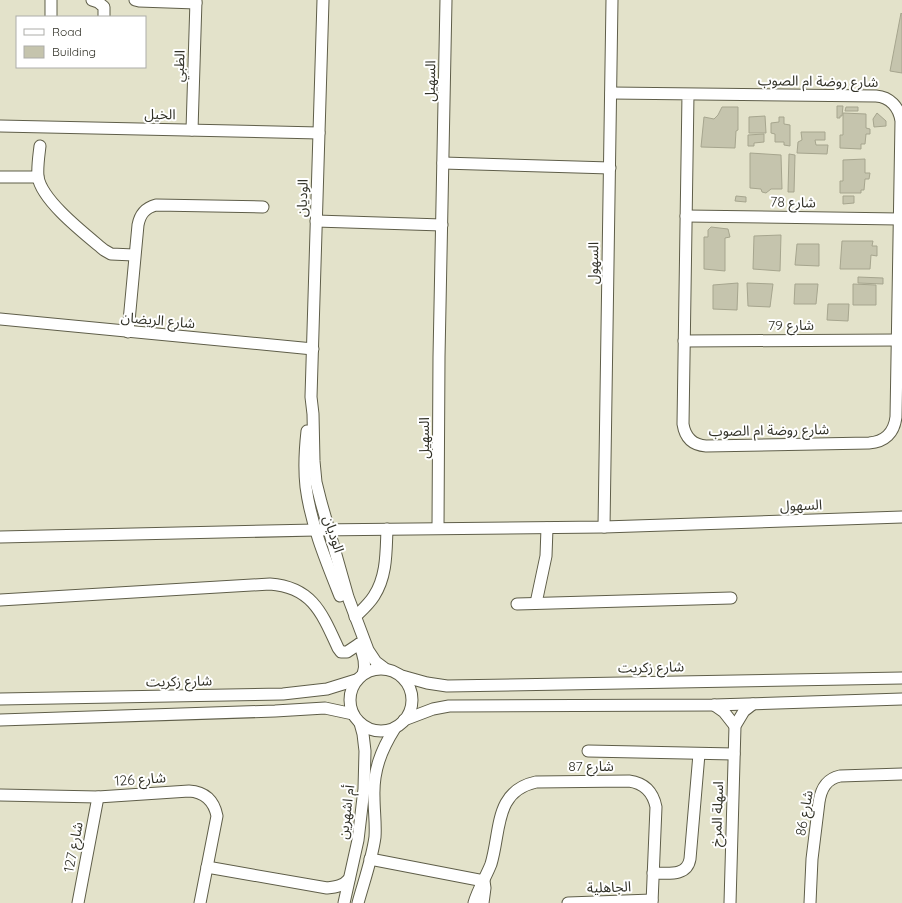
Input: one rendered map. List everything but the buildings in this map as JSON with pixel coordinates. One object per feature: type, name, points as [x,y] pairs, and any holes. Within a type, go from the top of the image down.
[{"type":"street","points":[[51,0],[51,16]]},
{"type":"street","points":[[92,0],[98,2],[104,7],[104,16]]},
{"type":"street","name":"الظبي","points":[[135,0],[196,1],[192,130]]},
{"type":"street","name":"الوديان","points":[[323,0],[313,349],[311,397],[307,420],[305,476],[309,502],[316,530],[359,644],[364,662],[365,669],[360,677]]},
{"type":"street","name":"السهيل","points":[[438,528],[439,357],[446,0]]},
{"type":"street","name":"السهول","points":[[604,527],[612,0]]},
{"type":"street","name":"شارع روضة ام الصوب","points":[[611,93],[881,96],[890,100],[898,111],[900,121],[900,274],[895,424],[892,431],[882,440],[869,443],[706,446],[694,443],[690,440],[684,429],[688,94]]},
{"type":"street","name":"الخيل","points":[[0,126],[319,133]]},
{"type":"street","points":[[40,146],[38,177],[43,190],[53,205],[104,250],[112,254],[134,255]]},
{"type":"street","points":[[443,163],[610,168]]},
{"type":"street","points":[[0,177],[38,177]]},
{"type":"street","points":[[128,332],[134,255],[139,219],[142,214],[150,207],[156,205],[263,207]]},
{"type":"street","name":"شارع 78","points":[[686,216],[899,219]]},
{"type":"street","points":[[316,221],[442,225]]},
{"type":"street","name":"شارع الريضان","points":[[0,319],[313,349]]},
{"type":"street","name":"شارع 79","points":[[684,341],[897,340]]},
{"type":"street","name":"الوديان","points":[[311,397],[316,482],[344,586],[368,650],[376,662],[384,668]]},
{"type":"street","name":"السهول","points":[[438,528],[604,527],[902,517]]},
{"type":"street","points":[[0,537],[438,528]]},
{"type":"street","points":[[536,603],[546,556],[547,528]]},
{"type":"street","points":[[355,617],[375,594],[382,579],[385,562],[387,529]]},
{"type":"street","points":[[0,600],[270,584],[280,585],[299,592],[315,604],[341,652],[346,652],[359,644]]},
{"type":"street","points":[[517,604],[731,598]]},
{"type":"street","points":[[384,668],[390,669],[402,676],[411,690],[412,698],[412,706],[409,714],[404,720],[394,728],[377,731],[360,723],[350,707],[350,693],[360,677],[370,670],[384,668]]},
{"type":"street","name":"شارع زكريت","points":[[402,676],[427,683],[447,686],[902,678]]},
{"type":"street","name":"شارع زكريت","points":[[0,699],[283,694],[328,689],[360,677]]},
{"type":"street","points":[[404,720],[433,709],[450,706],[714,705],[902,699]]},
{"type":"street","points":[[714,705],[728,716],[735,726],[744,711],[753,704]]},
{"type":"street","points":[[0,720],[325,708],[353,714]]},
{"type":"street","name":"أم اشهرين","points":[[358,903],[370,859],[375,828],[363,734],[360,723]]},
{"type":"street","name":"اسهلة المرخ","points":[[730,903],[735,726]]},
{"type":"street","name":"أم اشهرين","points":[[343,903],[369,789],[376,765],[386,741],[394,728]]},
{"type":"street","points":[[588,751],[734,754]]},
{"type":"street","points":[[653,873],[678,873],[688,866],[690,859],[699,754]]},
{"type":"street","name":"شارع 86","points":[[810,903],[812,859],[819,798],[826,783],[832,778],[840,776],[902,774]]},
{"type":"street","name":"شارع 87","points":[[474,903],[491,861],[502,810],[505,803],[515,791],[528,783],[536,782],[629,781],[645,787],[652,796],[656,807],[652,902]]},
{"type":"street","name":"شارع 126","points":[[0,795],[98,797],[189,791],[206,796],[213,805],[216,816],[200,903]]},
{"type":"street","name":"شارع 127","points":[[78,903],[98,797]]},
{"type":"street","points":[[370,859],[484,881]]},
{"type":"street","points":[[207,866],[327,888],[340,886],[346,883],[349,879]]},
{"type":"street","name":"شارع 87","points":[[483,903],[485,888],[484,881]]},
{"type":"street","points":[[327,888],[343,903]]},
{"type":"street","name":"الجاهلية","points":[[568,903],[652,902]]}]
